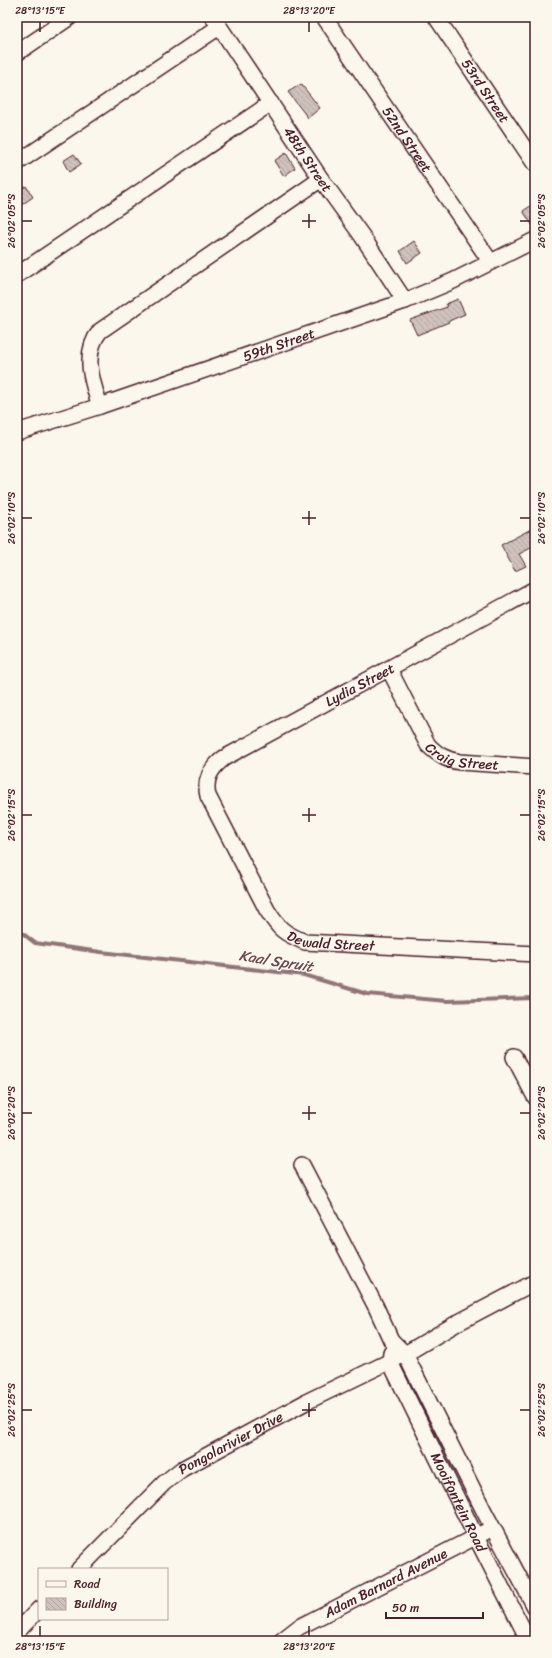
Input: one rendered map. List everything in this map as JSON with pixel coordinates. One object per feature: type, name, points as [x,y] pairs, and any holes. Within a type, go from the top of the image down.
[{"type":"street","points":[[17,53],[70,17]]},
{"type":"street","name":"52nd Street","points":[[324,17],[490,261]]},
{"type":"street","name":"53rd Street","points":[[436,17],[535,164]]},
{"type":"street","points":[[17,163],[216,22]]},
{"type":"street","name":"48th Street","points":[[216,22],[321,179],[362,236],[404,301]]},
{"type":"street","points":[[17,275],[271,103]]},
{"type":"street","points":[[100,406],[93,385],[90,358],[94,338],[100,331],[321,179]]},
{"type":"street","name":"59th Street","points":[[17,432],[100,406],[404,301],[452,281],[535,240]]},
{"type":"street","name":"Lydia Street","points":[[208,796],[206,788],[210,772],[216,764],[224,758],[535,589]]},
{"type":"street","name":"Craig Street","points":[[389,669],[428,745],[437,755],[460,762],[535,767]]},
{"type":"street","name":"Dewald Street","points":[[208,796],[267,910],[277,927],[289,935],[305,942],[535,954]]},
{"type":"street","points":[[514,1057],[535,1097]]},
{"type":"street","points":[[302,1164],[376,1307],[391,1340],[390,1362]]},
{"type":"street","name":"Pongolarivier Drive","points":[[80,1568],[164,1483],[182,1469],[306,1402],[390,1362],[459,1322],[535,1282]]},
{"type":"street","name":"Mooifontein Road","points":[[391,1340],[405,1354],[492,1528],[535,1607]]},
{"type":"street","name":"Mooifontein Road","points":[[390,1362],[529,1641]]},
{"type":"street","name":"Adam Barnard Avenue","points":[[281,1641],[299,1628],[492,1528]]},
{"type":"street","points":[[17,1632],[38,1610]]},
{"type":"building","points":[[301,84],[320,108],[308,118],[288,92]]},
{"type":"building","points":[[286,153],[295,168],[284,176],[274,161]]},
{"type":"building","points":[[74,154],[81,164],[69,172],[63,161]]},
{"type":"building","points":[[26,186],[33,197],[17,208],[17,192]]},
{"type":"building","points":[[535,203],[535,229],[523,211]]},
{"type":"building","points":[[414,241],[422,253],[407,263],[400,251]]},
{"type":"building","points":[[458,299],[465,314],[417,335],[410,320],[447,307],[446,304]]},
{"type":"building","points":[[535,527],[535,546],[519,554],[526,566],[515,571],[501,545]]},
{"type":"waterway","name":"Kaal Spruit","points":[[17,929],[35,943],[304,975],[367,994],[447,1001],[535,998]]}]
